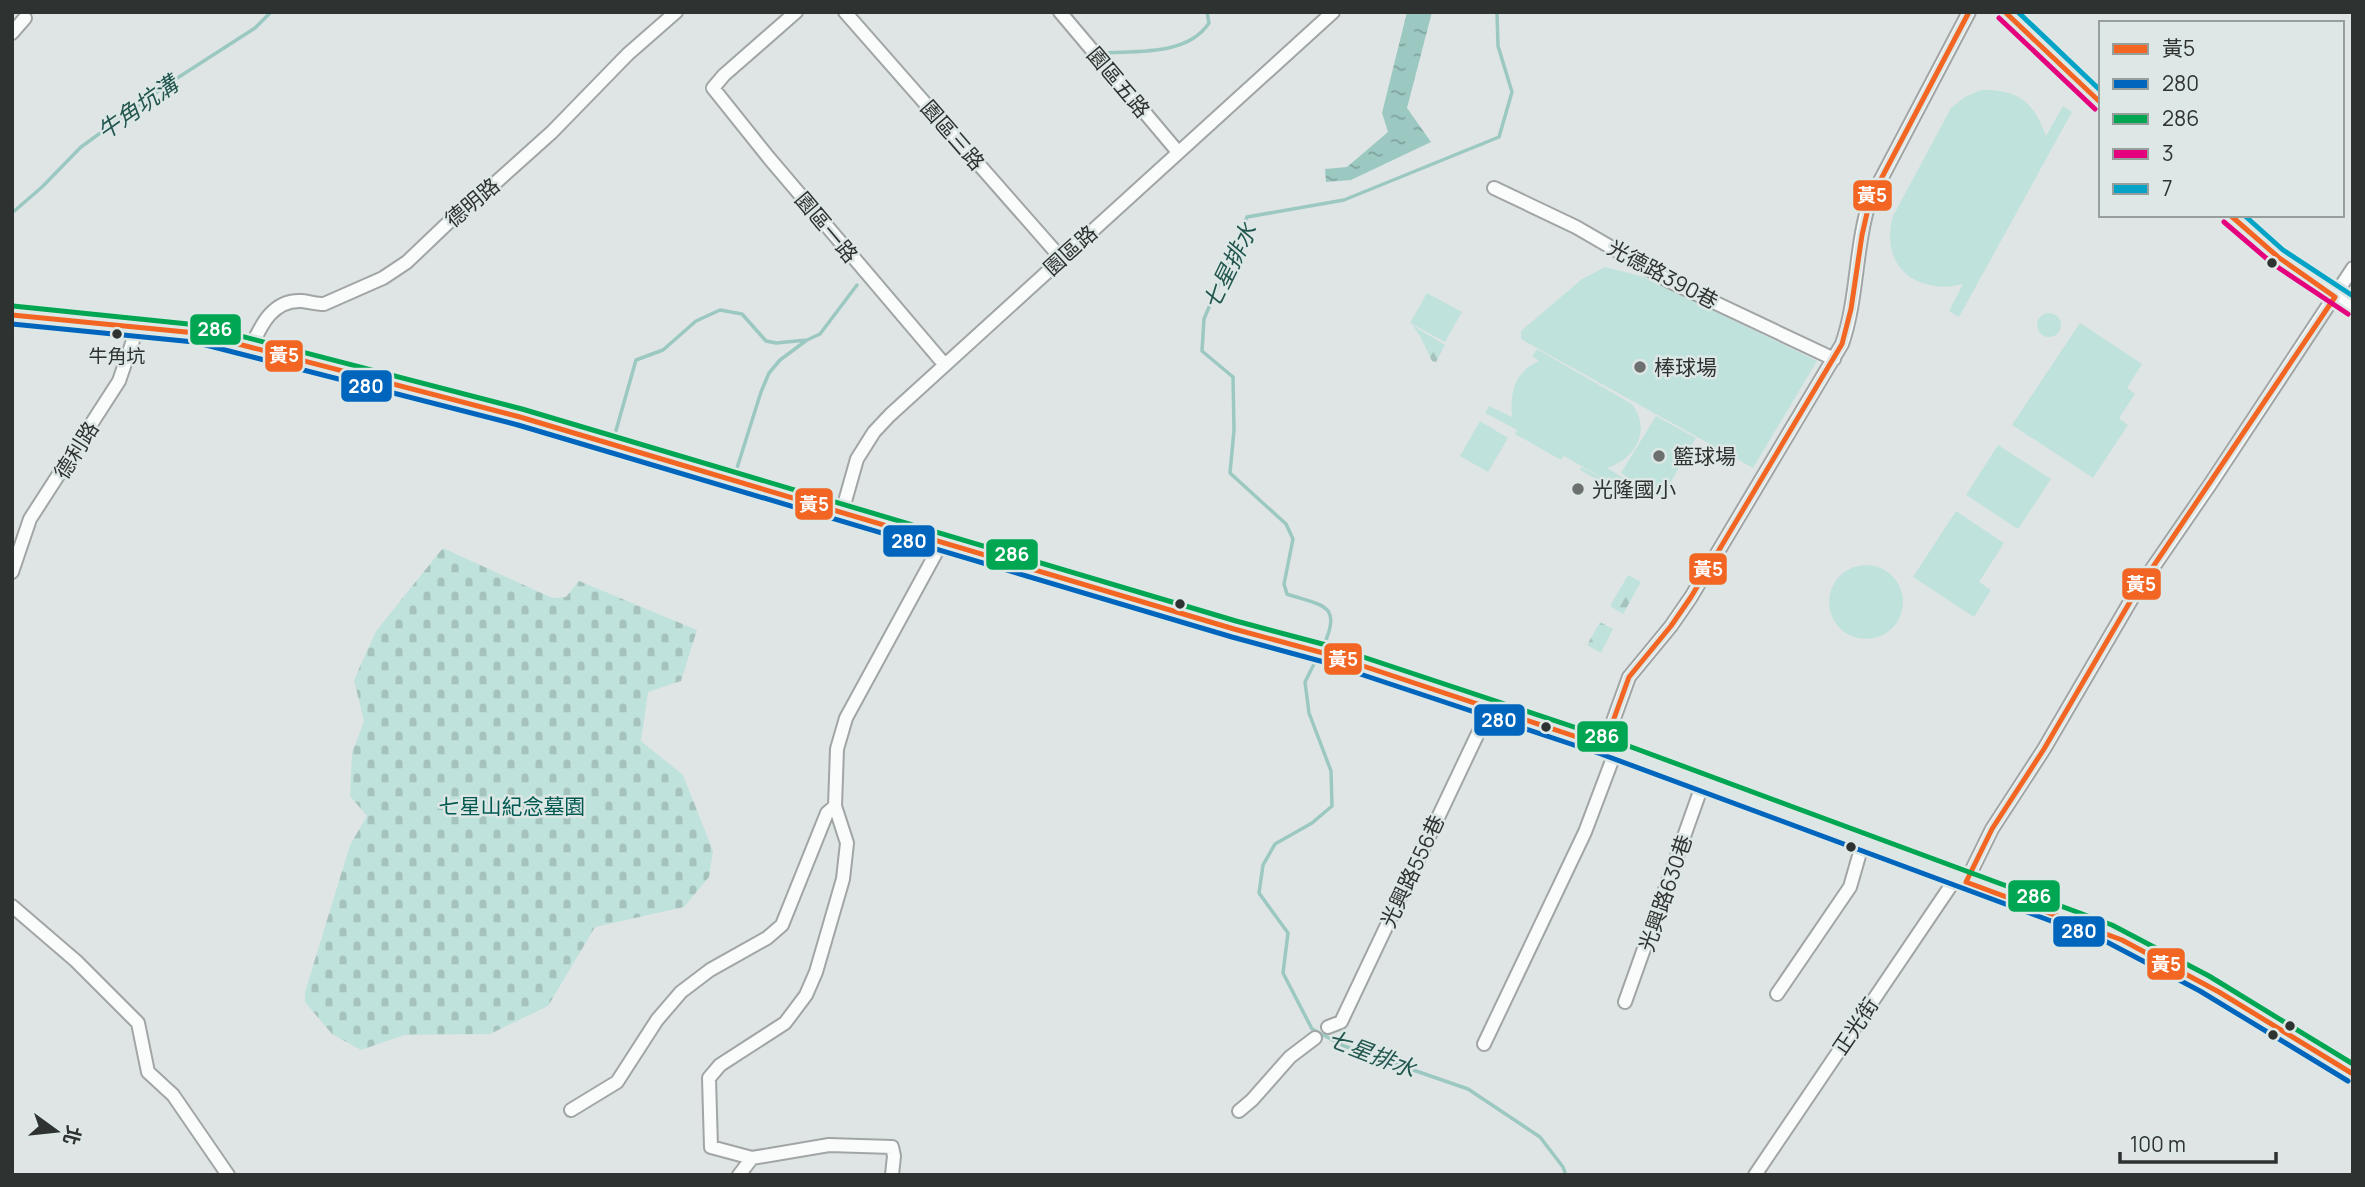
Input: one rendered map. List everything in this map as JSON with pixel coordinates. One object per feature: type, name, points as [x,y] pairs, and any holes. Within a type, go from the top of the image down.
[{"type":"main road","points":[[12,315],[196,333],[251,347],[520,417],[1234,629],[1327,654],[1611,748],[2115,937],[2211,988],[2353,1074]]},
{"type":"street","name":"德明路","points":[[251,347],[261,324],[281,305],[293,301],[324,304],[383,278],[407,262],[474,198],[493,185],[552,132],[628,54],[676,12]]},
{"type":"street","name":"園區一路","points":[[796,12],[724,75],[713,88],[769,158],[944,363]]},
{"type":"street","name":"園區三路","points":[[845,12],[1061,258]]},
{"type":"street","name":"園區五路","points":[[1060,12],[1178,152]]},
{"type":"street","name":"園區路","points":[[842,512],[857,459],[864,446],[890,415],[944,363],[1333,12]]},
{"type":"street","points":[[1484,1044],[1585,832],[1629,677],[1684,608],[1834,359],[1846,334],[1870,200],[1969,12]]},
{"type":"street","points":[[2005,12],[2099,101]]},
{"type":"street","points":[[12,33],[25,18]]},
{"type":"street","name":"光德路390巷","points":[[1493,188],[1576,227],[1669,281],[1834,359]]},
{"type":"street","points":[[2232,217],[2278,257],[2353,307]]},
{"type":"street","name":"正光街","points":[[1755,1175],[1961,880],[2044,749],[2134,595],[2353,268]]},
{"type":"street","name":"德利路","points":[[12,572],[30,519],[119,381],[138,326]]},
{"type":"street","points":[[892,1175],[892,1147],[829,1145],[752,1158],[711,1147],[709,1078],[720,1065],[785,1023],[806,995],[816,972],[843,879],[846,843],[835,806],[837,749],[846,718],[942,542]]},
{"type":"street","name":"光興路556巷","points":[[1328,1027],[1341,1022],[1490,708]]},
{"type":"street","name":"光興路630巷","points":[[1625,1002],[1703,783]]},
{"type":"street","points":[[570,1110],[617,1082],[657,1020],[681,992],[710,970],[767,938],[782,925],[827,813],[835,806]]},
{"type":"street","points":[[1777,994],[1850,887],[1863,842]]},
{"type":"street","points":[[12,906],[76,961],[138,1023],[148,1072],[173,1095],[228,1175]]},
{"type":"street","points":[[1239,1111],[1290,1057],[1315,1038]]},
{"type":"street","points":[[739,1175],[752,1158]]},
{"type":"green space","points":[[1981,90],[2005,92],[2023,100],[2036,114],[2046,136],[2063,106],[2072,112],[1959,317],[1949,311],[1963,284],[1946,287],[1930,285],[1905,273],[1891,249],[1890,233],[1893,216],[1951,108],[1965,97]]},
{"type":"green space","points":[[1605,267],[1644,277],[1817,361],[1753,468],[1521,339],[1521,331],[1582,279]]},
{"type":"green space","points":[[1427,293],[1462,312],[1445,342],[1410,323]]},
{"type":"green space","points":[[2049,313],[2058,316],[2061,325],[2058,334],[2049,337],[2040,334],[2037,325],[2040,316]]},
{"type":"green space","points":[[2080,323],[2142,364],[2127,388],[2135,394],[2119,418],[2128,425],[2093,478],[2012,425]]},
{"type":"green space","points":[[1412,325],[1445,345],[1436,362],[1432,361]]},
{"type":"green space","points":[[1537,349],[1632,404],[1640,424],[1638,443],[1626,458],[1607,468],[1645,491],[1640,498],[1634,495],[1632,499],[1580,470],[1581,467],[1608,481],[1564,456],[1561,460],[1515,434],[1517,430],[1485,413],[1489,406],[1512,417],[1515,384],[1524,371],[1539,361],[1532,356]]},
{"type":"green space","name":"籃球場","points":[[1656,416],[1696,438],[1661,499],[1621,473]]},
{"type":"green space","points":[[1480,421],[1508,438],[1488,472],[1460,456]]},
{"type":"green space","points":[[1998,445],[2051,479],[2018,529],[1966,495]]},
{"type":"green space","points":[[1956,511],[2004,543],[1979,582],[1991,590],[1974,617],[1913,577]]},
{"type":"green space","name":"七星山紀念墓園","points":[[443,548],[552,598],[566,597],[579,581],[697,630],[681,681],[648,692],[641,741],[683,775],[713,851],[709,877],[684,907],[595,927],[548,1006],[490,1034],[404,1035],[361,1050],[332,1034],[305,1002],[305,992],[350,845],[367,816],[350,796],[352,753],[364,721],[354,680],[376,631]]},
{"type":"green space","points":[[1866,565],[1887,571],[1897,581],[1903,602],[1897,623],[1887,633],[1866,639],[1845,633],[1835,623],[1829,602],[1835,581],[1845,571]]},
{"type":"green space","points":[[1628,575],[1641,582],[1623,614],[1610,606]]},
{"type":"green space","points":[[1600,622],[1613,629],[1601,653],[1587,645]]},
{"type":"water","points":[[1407,12],[1432,12],[1407,108],[1431,142],[1351,180],[1326,182],[1325,169],[1347,167],[1388,132],[1382,113]]},
{"type":"waterway","name":"牛角坑溝","points":[[12,213],[81,147],[168,84],[255,28],[271,12]]},
{"type":"waterway","points":[[1105,53],[1162,49],[1189,41],[1209,23],[1207,12]]},
{"type":"waterway","name":"七星排水","points":[[1322,649],[1331,623],[1330,615],[1320,605],[1287,594],[1284,584],[1293,539],[1286,524],[1230,473],[1234,430],[1233,377],[1202,351],[1204,319],[1247,217],[1344,200],[1499,137],[1512,92],[1498,46],[1497,12]]},
{"type":"waterway","points":[[737,468],[769,373],[780,360],[820,334],[857,285]]},
{"type":"waterway","points":[[615,434],[636,360],[663,350],[696,321],[720,310],[742,314],[766,341],[776,343],[807,340]]},
{"type":"waterway","name":"七星排水","points":[[1318,656],[1305,682],[1309,713],[1331,771],[1332,806],[1312,823],[1275,844],[1263,865],[1259,893],[1288,933],[1283,973],[1312,1029],[1344,1046],[1468,1089],[1540,1137],[1566,1175]]},
{"type":"transit line","name":"黃5","points":[[1604,746],[1629,677],[1691,597],[1842,344],[1851,309],[1870,200],[1969,12]]},
{"type":"transit line","name":"黃5","points":[[2005,12],[2099,101]]},
{"type":"transit line","name":"7","points":[[2018,12],[2099,89]]},
{"type":"transit line","name":"3","points":[[1999,18],[2095,109]]},
{"type":"transit line","name":"黃5","points":[[2232,217],[2278,257],[2335,297]]},
{"type":"transit line","name":"7","points":[[2246,217],[2283,250],[2353,296]]},
{"type":"transit line","name":"3","points":[[2224,222],[2273,264],[2348,314]]},
{"type":"transit line","name":"黃5","points":[[1966,882],[1992,829],[2044,749],[2134,595],[2335,297]]},
{"type":"transit line","name":"286","points":[[13,306],[198,325],[522,409],[1236,621],[1330,646],[1607,738],[2112,925],[2209,976],[2353,1064]]},
{"type":"transit line","name":"黃5","points":[[12,315],[196,333],[520,417],[1234,629],[1327,654],[1604,746]]},
{"type":"transit line","name":"280","points":[[12,324],[194,342],[518,425],[1324,662],[1601,754],[2105,941],[2200,991],[2348,1081]]},
{"type":"transit line","name":"黃5","points":[[1966,882],[2122,940],[2219,992],[2353,1074]]},
{"type":"place","name":"牛角坑","points":[[117,334]]},
{"type":"place","name":"棒球場","points":[[1640,367]]},
{"type":"place","name":"籃球場","points":[[1659,456]]},
{"type":"place","name":"光隆國小","points":[[1578,489]]}]
